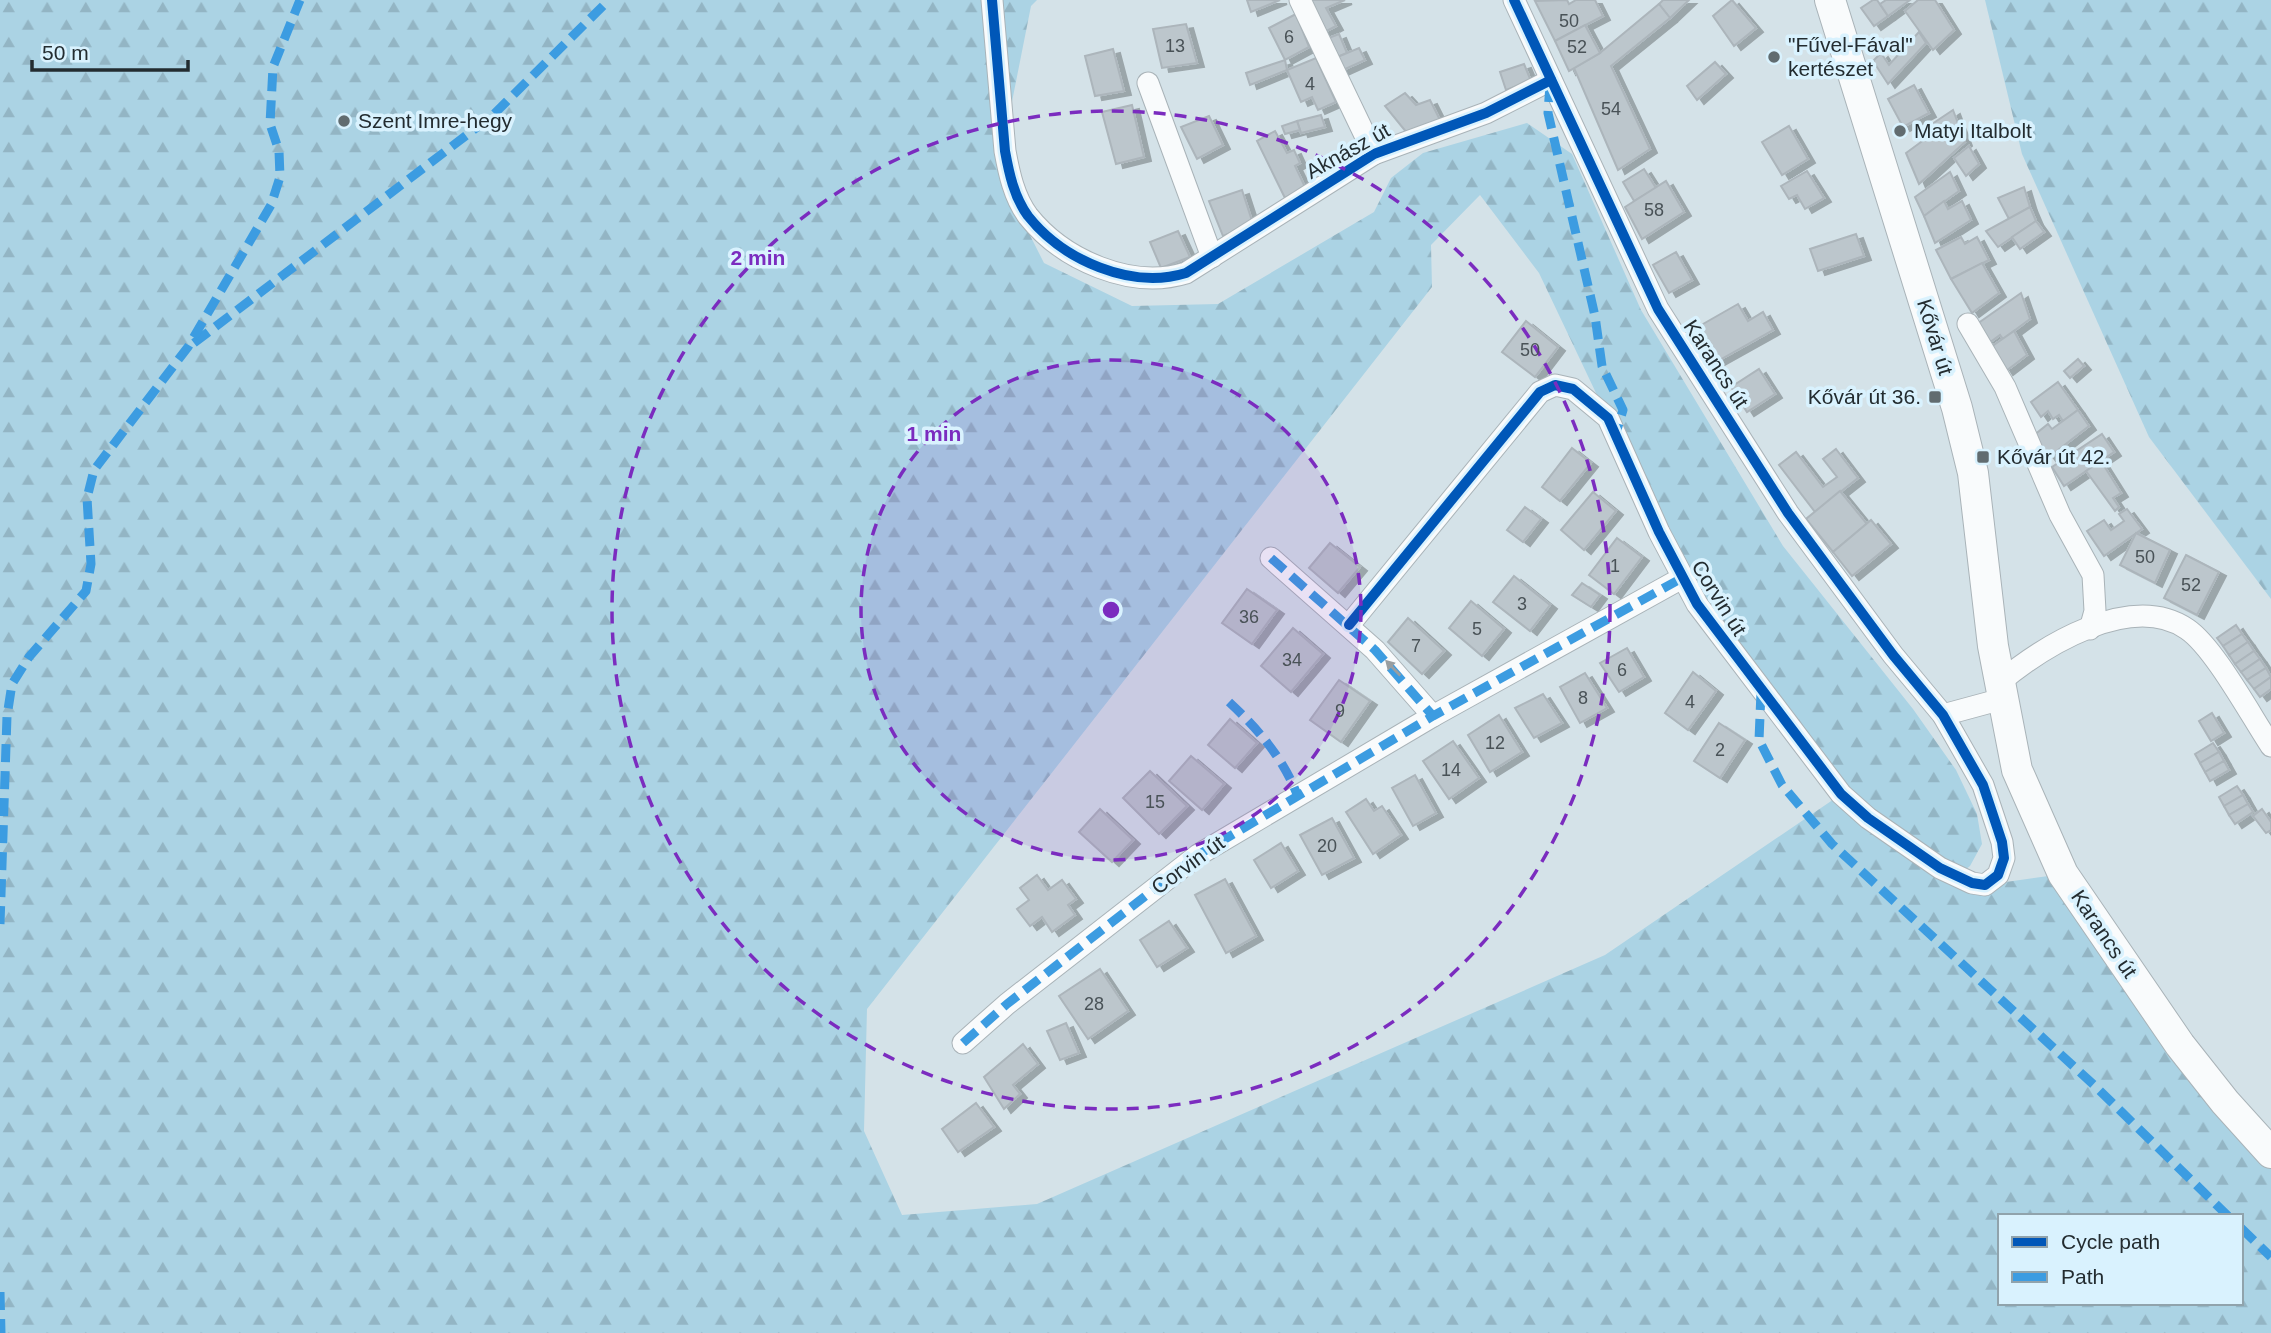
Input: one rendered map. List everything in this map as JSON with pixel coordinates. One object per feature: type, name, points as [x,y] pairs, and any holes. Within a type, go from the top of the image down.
[{"type":"main road","name":"Kővár út","points":[[1830,0],[1953,396],[1973,473],[2000,691]]},
{"type":"main road","name":"Karancs út","points":[[2000,691],[2017,770],[2063,874],[2180,1045],[2225,1102],[2271,1153]]},
{"type":"street","name":"Aknász út","points":[[992,0],[1008,171],[1027,215],[1071,251],[1092,264],[1125,276],[1156,280],[1185,273],[1374,154],[1486,113],[1551,80]]},
{"type":"street","name":"Aknász út","points":[[1300,0],[1374,154]]},
{"type":"street","name":"Karancs út","points":[[1514,0],[1663,316],[1788,513],[1878,636],[1943,715]]},
{"type":"street","points":[[1148,83],[1212,257]]},
{"type":"street","name":"Kővár út","points":[[1968,324],[2005,387],[2060,515],[2093,575],[2095,611],[2090,629]]},
{"type":"street","name":"Corvin út","points":[[1349,625],[1541,392],[1555,385],[1578,391],[1608,418],[1642,498],[1682,578],[1725,645],[1841,794],[1868,818],[1940,868],[1972,883],[1985,885],[1998,875],[2002,867],[2002,842],[1983,785],[1943,715]]},
{"type":"street","points":[[1271,558],[1349,625],[1397,671],[1433,716]]},
{"type":"street","name":"Corvin út","points":[[963,1043],[1007,1004],[1198,855],[1433,716],[1682,578]]},
{"type":"street","points":[[1943,715],[2000,691],[2027,659],[2116,617],[2134,615],[2171,620],[2189,630],[2207,650],[2271,746]]},
{"type":"green space","points":[[0,0],[1037,0],[1031,6],[998,172],[1044,263],[1132,306],[1218,304],[1374,212],[1391,178],[1423,153],[1527,123],[1572,154],[1641,310],[1783,546],[1913,709],[1956,770],[1977,814],[1982,844],[1970,866],[1957,876],[1985,885],[2063,874],[2271,1153],[2271,1333],[0,1333]],"holes":[[[1480,195],[1539,273],[1615,433],[1725,645],[1840,795],[1605,955],[1037,1204],[902,1215],[864,1131],[867,1009],[1432,287],[1431,245]]]},
{"type":"green space","points":[[1985,0],[2271,0],[2271,599],[2149,437],[2022,154]]},
{"type":"building","points":[[1247,0],[1280,0],[1251,12]]},
{"type":"building","points":[[1309,0],[1345,0],[1326,8],[1336,26],[1323,33]]},
{"type":"building","points":[[1567,0],[1569,4],[1576,0],[1595,0],[1603,16],[1555,41],[1535,1]]},
{"type":"building","points":[[1663,0],[1689,0],[1670,18],[1659,4]]},
{"type":"building","points":[[1732,0],[1756,28],[1734,46],[1713,16]]},
{"type":"building","points":[[1877,0],[1888,16],[1874,26],[1861,8]]},
{"type":"building","points":[[1886,0],[1910,0],[1888,16],[1880,4]]},
{"type":"building","points":[[1918,0],[1935,0],[1954,30],[1933,50],[1905,11]]},
{"type":"building","points":[[1659,4],[1670,18],[1611,66],[1650,149],[1618,170],[1574,68],[1600,53]]},
{"type":"building","points":[[1296,14],[1309,47],[1285,60],[1269,28]]},
{"type":"building","points":[[1186,24],[1197,63],[1162,68],[1153,29]]},
{"type":"building","points":[[1585,25],[1600,53],[1569,71],[1555,41]]},
{"type":"building","points":[[1919,32],[1926,43],[1888,84],[1873,61],[1881,53],[1889,65]]},
{"type":"building","points":[[1339,34],[1347,53],[1335,58],[1326,39]]},
{"type":"building","points":[[1359,48],[1365,60],[1341,71],[1335,58]]},
{"type":"building","points":[[1113,49],[1124,91],[1095,96],[1085,56]]},
{"type":"building","points":[[1316,58],[1336,102],[1318,110],[1312,97],[1301,102],[1287,70]]},
{"type":"building","points":[[1285,60],[1287,70],[1250,85],[1246,73]]},
{"type":"building","points":[[1715,62],[1726,74],[1697,100],[1687,86]]},
{"type":"building","points":[[1524,64],[1531,81],[1506,90],[1500,72]]},
{"type":"building","points":[[1914,85],[1929,113],[1903,127],[1888,99]]},
{"type":"building","points":[[1405,93],[1416,105],[1430,100],[1440,120],[1407,133],[1385,106]]},
{"type":"building","points":[[1132,105],[1144,157],[1116,164],[1102,112]]},
{"type":"building","points":[[1953,110],[1965,142],[1919,184],[1906,153],[1936,131],[1932,124]]},
{"type":"building","points":[[1321,115],[1325,127],[1301,133],[1297,121]]},
{"type":"building","points":[[1209,116],[1223,145],[1197,159],[1181,127]]},
{"type":"building","points":[[1297,121],[1300,130],[1285,134],[1282,126]]},
{"type":"building","points":[[1789,126],[1808,159],[1782,175],[1762,142]]},
{"type":"building","points":[[1275,131],[1287,153],[1294,150],[1300,163],[1295,166],[1305,187],[1285,198],[1257,141]]},
{"type":"building","points":[[1969,146],[1979,164],[1966,176],[1954,158]]},
{"type":"building","points":[[1644,169],[1656,188],[1634,201],[1623,182]]},
{"type":"building","points":[[1807,171],[1824,198],[1805,209],[1797,195],[1789,199],[1781,186]]},
{"type":"building","points":[[1950,172],[1959,191],[1924,216],[1915,197]]},
{"type":"building","points":[[1666,181],[1684,212],[1642,239],[1625,207]]},
{"type":"building","points":[[2024,187],[2030,207],[2009,219],[1998,198]]},
{"type":"building","points":[[1242,190],[1253,224],[1223,236],[1209,201]]},
{"type":"building","points":[[1944,201],[1948,209],[1962,201],[1971,220],[1935,243],[1924,216]]},
{"type":"building","points":[[2030,207],[2036,221],[1998,247],[1986,231]]},
{"type":"building","points":[[2036,221],[2044,232],[2020,249],[2012,237]]},
{"type":"building","points":[[1178,231],[1190,257],[1161,268],[1150,242]]},
{"type":"building","points":[[1856,234],[1864,256],[1818,271],[1810,249]]},
{"type":"building","points":[[1961,237],[1965,244],[1977,237],[1989,260],[1951,279],[1936,250]]},
{"type":"building","points":[[1676,252],[1692,280],[1669,293],[1653,265]]},
{"type":"building","points":[[1982,263],[1999,293],[1972,313],[1951,279]]},
{"type":"building","points":[[2021,293],[2030,319],[2003,339],[2000,335],[1989,343],[1977,324]]},
{"type":"building","points":[[1738,304],[1748,321],[1763,312],[1773,330],[1716,362],[1696,328]]},
{"type":"building","points":[[1526,321],[1558,347],[1535,377],[1502,352]]},
{"type":"building","points":[[2014,331],[2027,355],[2006,371],[1991,347]]},
{"type":"building","points":[[2078,359],[2084,366],[2070,378],[2064,371]]},
{"type":"building","points":[[1759,369],[1775,394],[1747,412],[1731,387]]},
{"type":"building","points":[[2058,382],[2078,410],[2063,421],[2059,415],[2053,419],[2048,411],[2041,417],[2031,402]]},
{"type":"building","points":[[2078,410],[2089,426],[2049,457],[2033,436],[2048,424],[2052,429]]},
{"type":"building","points":[[2102,434],[2114,452],[2064,486],[2052,467]]},
{"type":"building","points":[[1572,448],[1591,463],[1560,501],[1542,487]]},
{"type":"building","points":[[1836,449],[1858,478],[1815,512],[1779,465],[1796,452],[1823,487],[1837,477],[1823,459]]},
{"type":"building","points":[[2101,461],[2121,493],[2113,498],[2119,507],[2115,511],[2086,471]]},
{"type":"building","points":[[1840,491],[1867,524],[1833,552],[1806,519]]},
{"type":"building","points":[[1593,492],[1616,511],[1584,550],[1561,530]]},
{"type":"building","points":[[1525,507],[1541,519],[1523,542],[1507,530]]},
{"type":"building","points":[[2127,509],[2142,529],[2104,556],[2087,531],[2104,520],[2111,530],[2124,521],[2119,514]]},
{"type":"building","points":[[1871,520],[1891,544],[1852,576],[1833,552]]},
{"type":"building","points":[[2136,533],[2170,550],[2155,583],[2120,565]]},
{"type":"building","points":[[1617,538],[1642,557],[1614,594],[1589,575]]},
{"type":"building","points":[[1330,543],[1360,567],[1338,593],[1309,568]]},
{"type":"building","points":[[2186,555],[2219,572],[2197,615],[2164,598]]},
{"type":"building","points":[[1514,576],[1550,605],[1530,631],[1493,602]]},
{"type":"building","points":[[1582,583],[1600,595],[1591,607],[1572,595]]},
{"type":"building","points":[[1247,589],[1277,610],[1252,644],[1222,623]]},
{"type":"building","points":[[1471,601],[1504,629],[1482,656],[1449,628]]},
{"type":"building","points":[[1408,618],[1444,651],[1422,674],[1388,642]]},
{"type":"building","points":[[2236,625],[2242,634],[2223,646],[2217,638]]},
{"type":"building","points":[[1293,628],[1323,654],[1291,692],[1261,666]]},
{"type":"building","points":[[2242,634],[2248,642],[2229,655],[2223,646]]},
{"type":"building","points":[[2248,642],[2254,651],[2235,664],[2229,655]]},
{"type":"building","points":[[1627,648],[1644,677],[1619,692],[1600,663]]},
{"type":"building","points":[[2254,651],[2260,659],[2241,672],[2235,664]]},
{"type":"building","points":[[2260,659],[2266,668],[2247,680],[2241,672]]},
{"type":"building","points":[[2266,668],[2271,677],[2254,689],[2247,680]]},
{"type":"building","points":[[1693,672],[1716,691],[1688,730],[1665,713]]},
{"type":"building","points":[[1585,673],[1607,708],[1580,723],[1560,687]]},
{"type":"building","points":[[2271,677],[2271,689],[2260,697],[2254,689]]},
{"type":"building","points":[[1339,680],[1370,701],[1341,742],[1310,720]]},
{"type":"building","points":[[1543,694],[1562,723],[1534,738],[1515,708]]},
{"type":"building","points":[[2212,713],[2224,733],[2211,741],[2199,721]]},
{"type":"building","points":[[1499,715],[1522,752],[1490,772],[1468,735]]},
{"type":"building","points":[[1230,719],[1257,743],[1235,768],[1208,745]]},
{"type":"building","points":[[1719,723],[1745,740],[1720,778],[1694,761]]},
{"type":"building","points":[[1453,741],[1479,778],[1449,799],[1423,761]]},
{"type":"building","points":[[2213,743],[2219,752],[2200,763],[2195,754]]},
{"type":"building","points":[[2219,752],[2224,761],[2205,772],[2200,763]]},
{"type":"building","points":[[1191,756],[1224,784],[1202,810],[1169,781]]},
{"type":"building","points":[[2224,761],[2229,770],[2210,781],[2205,772]]},
{"type":"building","points":[[1150,771],[1187,806],[1159,834],[1123,798]]},
{"type":"building","points":[[1415,775],[1436,813],[1413,826],[1392,788]]},
{"type":"building","points":[[2237,786],[2243,795],[2224,806],[2219,797]]},
{"type":"building","points":[[2243,795],[2248,804],[2229,815],[2224,806]]},
{"type":"building","points":[[1366,799],[1374,811],[1382,806],[1401,835],[1373,854],[1346,812]]},
{"type":"building","points":[[2248,804],[2253,812],[2235,824],[2229,815]]},
{"type":"building","points":[[1100,809],[1133,840],[1112,862],[1079,832]]},
{"type":"building","points":[[2262,809],[2271,822],[2271,830],[2266,833],[2253,816]]},
{"type":"building","points":[[1332,818],[1354,858],[1322,875],[1300,835]]},
{"type":"building","points":[[1281,843],[1298,871],[1271,888],[1254,860]]},
{"type":"building","points":[[1037,875],[1048,890],[1062,880],[1076,899],[1068,905],[1075,915],[1052,932],[1042,917],[1030,926],[1017,909],[1029,900],[1020,888]]},
{"type":"building","points":[[1225,879],[1256,936],[1226,953],[1195,895]]},
{"type":"building","points":[[1169,921],[1187,948],[1157,967],[1140,940]]},
{"type":"building","points":[[1100,969],[1128,1011],[1088,1039],[1059,996]]},
{"type":"building","points":[[1066,1023],[1079,1053],[1060,1060],[1047,1031]]},
{"type":"building","points":[[1023,1044],[1038,1064],[1013,1085],[1020,1094],[1004,1109],[984,1077]]},
{"type":"building","points":[[976,1103],[994,1127],[958,1152],[942,1129]]},
{"type":"marked path","points":[[0,924],[7,716],[12,684],[29,657],[86,591],[91,564],[87,498],[94,470],[188,347],[271,205],[280,177],[279,151],[270,124],[273,67],[300,0]]},
{"type":"marked path","points":[[194,343],[493,115],[609,0]]},
{"type":"marked path","points":[[1550,84],[1548,113],[1595,316],[1602,366],[1623,410],[1616,433]]},
{"type":"marked path","points":[[1271,558],[1375,650],[1433,716]]},
{"type":"marked path","points":[[963,1043],[1007,1004],[1198,855],[1433,716],[1682,578]]},
{"type":"marked path","points":[[1761,692],[1759,740],[1782,785],[1832,844],[2095,1086],[2226,1214]]},
{"type":"marked path","points":[[1229,702],[1269,745],[1298,797]]},
{"type":"marked path","points":[[2243,1230],[2271,1257]]},
{"type":"marked path","points":[[0,1292],[1,1333]]},
{"type":"cycle path","points":[[992,0],[1005,151],[1019,201],[1028,216],[1060,246],[1079,258],[1121,274],[1165,277],[1186,273],[1374,154],[1486,113],[1551,80]]},
{"type":"cycle path","points":[[1349,625],[1540,392],[1555,385],[1573,389],[1608,418],[1659,532],[1697,604],[1841,794],[1868,818],[1940,868],[1972,883],[1985,885],[1998,875],[2004,858],[2002,842],[1983,785],[1943,715],[1893,655],[1788,513],[1658,309],[1514,0]]},
{"type":"place","name":"\"Fűvel-Fával\" kertészet","points":[[1774,57]]},
{"type":"place","name":"Szent Imre-hegy","points":[[344,121]]},
{"type":"place","name":"Matyi Italbolt","points":[[1900,131]]},
{"type":"place","name":"Kővár út 36.","points":[[1935,397]]},
{"type":"place","name":"Kővár út 42.","points":[[1983,457]]}]
